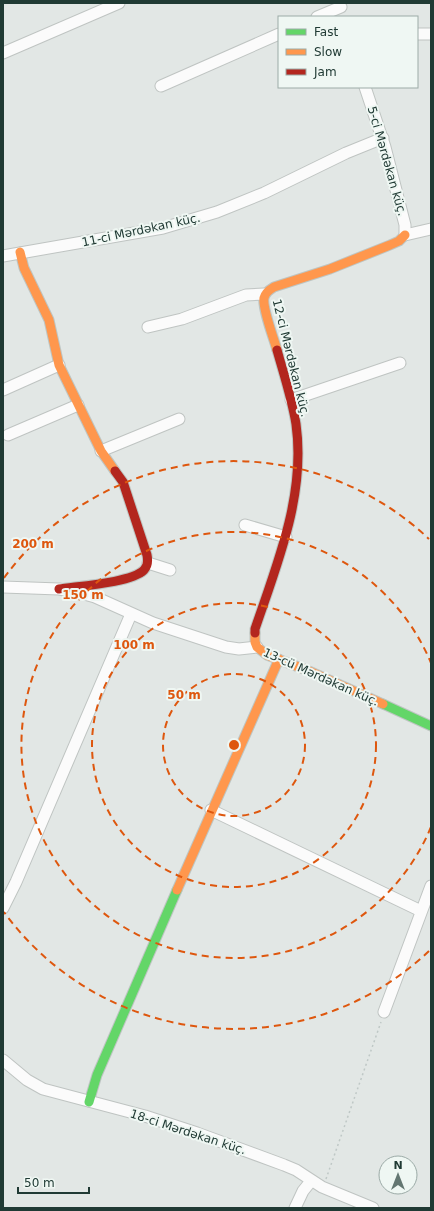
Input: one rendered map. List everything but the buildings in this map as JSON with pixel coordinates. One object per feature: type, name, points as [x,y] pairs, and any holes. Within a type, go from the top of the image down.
[{"type":"street","points":[[3,53],[119,3]]},
{"type":"street","points":[[320,16],[342,9]]},
{"type":"street","points":[[161,86],[278,34]]},
{"type":"street","points":[[418,34],[431,34]]},
{"type":"street","name":"5-ci Mərdəkan küç.","points":[[365,88],[383,138],[405,225],[406,236]]},
{"type":"street","name":"11-ci Mərdəkan küç.","points":[[3,256],[163,228],[217,212],[264,193],[357,148],[383,138]]},
{"type":"street","points":[[406,236],[431,230]]},
{"type":"street","name":"12-ci Mərdəkan küç.","points":[[257,647],[255,642],[255,630],[286,536],[293,503],[296,464],[296,426],[291,400],[264,307],[264,294],[274,287],[330,269],[399,242],[406,236]]},
{"type":"street","points":[[20,252],[24,268],[50,325],[59,365],[101,452],[123,482],[147,555],[148,563],[145,569],[139,574],[108,582],[59,589]]},
{"type":"street","points":[[148,327],[182,318],[246,295],[264,294]]},
{"type":"street","points":[[291,400],[400,363]]},
{"type":"street","points":[[3,390],[59,365]]},
{"type":"street","points":[[8,435],[78,405]]},
{"type":"street","points":[[101,452],[179,420]]},
{"type":"street","points":[[245,525],[286,536]]},
{"type":"street","points":[[148,563],[170,570]]},
{"type":"street","points":[[106,602],[108,582]]},
{"type":"street","name":"13-cü Mərdəkan küç.","points":[[3,587],[59,589],[77,592],[106,602],[153,623],[226,647],[239,649],[257,647],[267,655],[310,671],[431,726]]},
{"type":"street","points":[[3,908],[16,882],[131,614]]},
{"type":"street","points":[[89,1102],[97,1075],[211,810],[280,659]]},
{"type":"street","points":[[211,810],[421,911]]},
{"type":"street","points":[[384,1012],[431,886]]},
{"type":"street","name":"18-ci Mərdəkan küç.","points":[[3,1060],[27,1080],[43,1089],[145,1116],[197,1133],[296,1170],[322,1188],[374,1208]]},
{"type":"street","points":[[295,1208],[303,1191],[311,1181]]},
{"type":"path","points":[[322,1188],[331,1168],[384,1012]]},
{"type":"traffic: fast","points":[[383,704],[431,726]]},
{"type":"traffic: fast","points":[[89,1102],[97,1075],[177,890]]},
{"type":"traffic: slow","points":[[277,350],[266,316],[264,303],[264,298],[269,290],[274,287],[330,269],[390,245],[399,241],[405,235]]},
{"type":"traffic: slow","points":[[20,252],[24,268],[49,320],[59,365],[101,451],[115,471]]},
{"type":"traffic: slow","points":[[255,633],[255,642],[257,647],[267,655],[309,671],[383,704]]},
{"type":"traffic: slow","points":[[177,890],[279,659]]},
{"type":"traffic: jam","points":[[255,633],[255,629],[288,529],[297,477],[298,451],[296,424],[277,350]]},
{"type":"traffic: jam","points":[[59,589],[128,578],[144,570],[146,567],[148,561],[147,555],[123,482],[115,471]]}]
